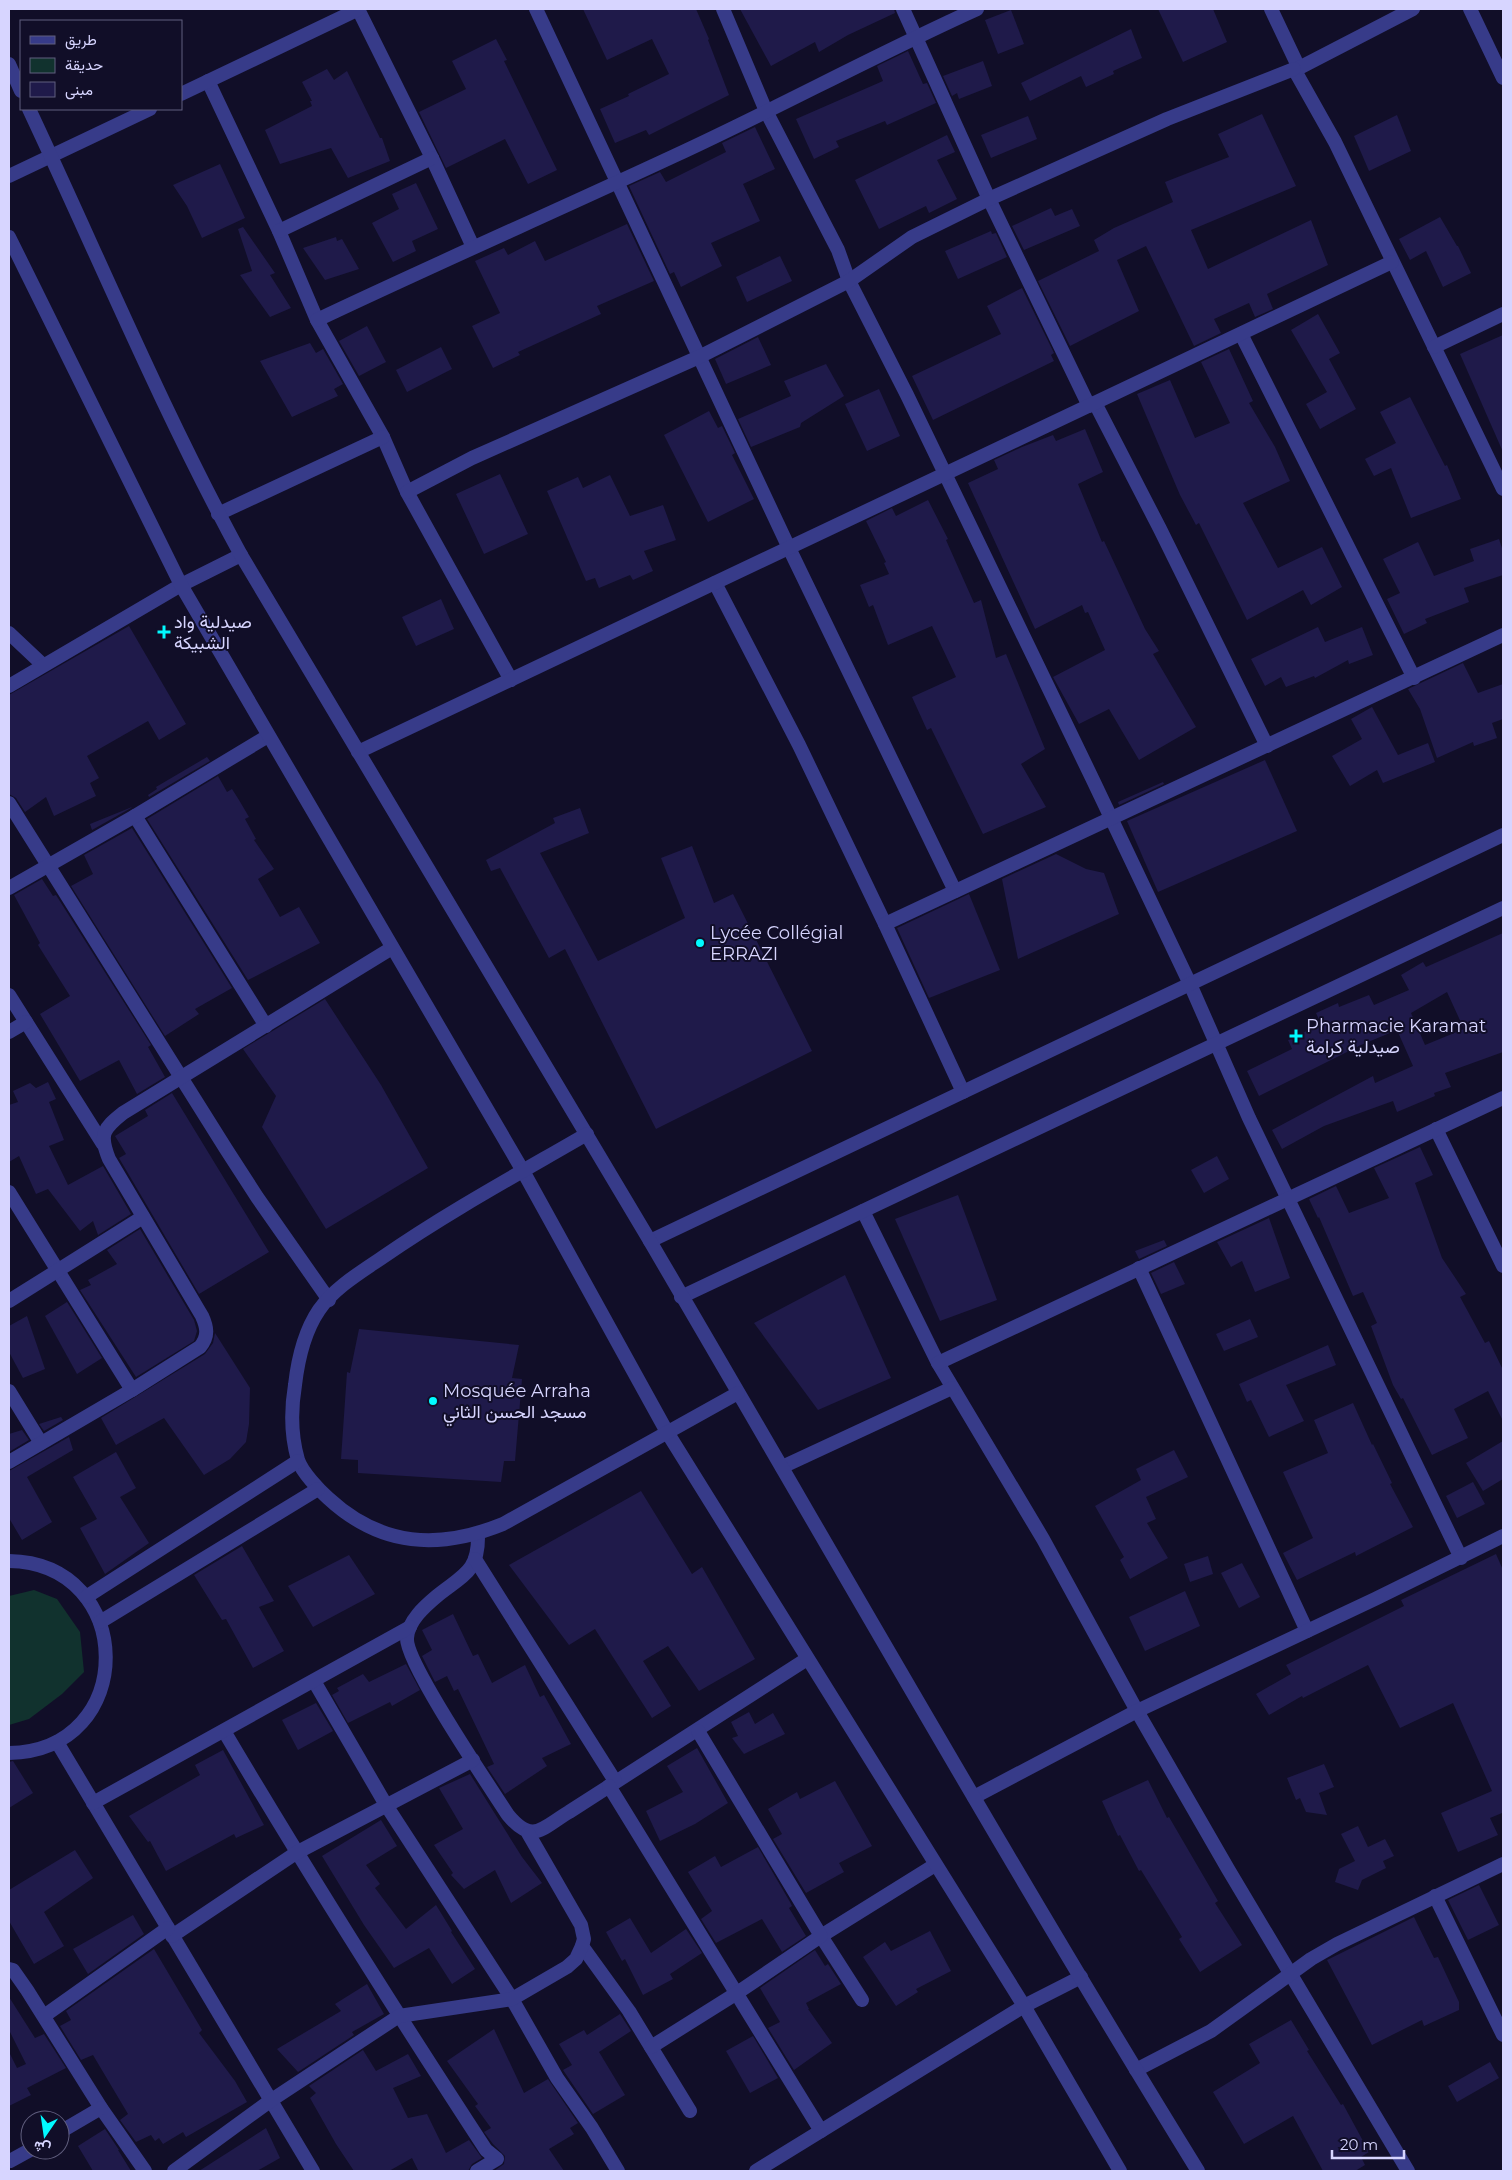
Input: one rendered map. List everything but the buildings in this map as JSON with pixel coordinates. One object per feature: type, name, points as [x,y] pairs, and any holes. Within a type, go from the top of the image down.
[{"type":"street","points":[[182,94],[359,9],[473,247]]},
{"type":"street","points":[[536,9],[789,548],[956,891]]},
{"type":"street","points":[[723,9],[766,111],[838,250],[849,281],[945,473],[1111,818],[1190,984],[1215,1043],[1288,1198],[1461,1558]]},
{"type":"street","points":[[903,9],[990,199],[1092,405],[1160,529],[1267,746]]},
{"type":"street","points":[[317,320],[674,156],[977,9]]},
{"type":"street","points":[[1270,9],[1296,68],[1335,142],[1503,489]]},
{"type":"street","points":[[407,492],[472,458],[699,357],[849,281],[912,237],[990,199],[1167,118],[1296,68],[1413,9]]},
{"type":"street","points":[[1470,9],[1503,78]]},
{"type":"street","points":[[9,64],[20,89]]},
{"type":"street","points":[[208,81],[279,231],[317,320],[383,437],[407,492],[511,680]]},
{"type":"street","points":[[30,110],[142,355],[218,514],[650,1241],[681,1297],[1136,2070],[1198,2171]]},
{"type":"street","points":[[9,176],[148,110]]},
{"type":"street","points":[[279,231],[432,158]]},
{"type":"street","points":[[9,237],[181,586],[523,1172],[667,1432],[1024,2006],[1120,2171]]},
{"type":"street","points":[[358,752],[1392,262]]},
{"type":"street","points":[[1434,346],[1503,314]]},
{"type":"street","points":[[1240,334],[1414,678]]},
{"type":"street","points":[[218,514],[383,437]]},
{"type":"street","points":[[9,686],[181,586],[241,554]]},
{"type":"street","points":[[715,583],[799,745],[963,1092]]},
{"type":"street","points":[[9,632],[43,666]]},
{"type":"street","points":[[885,924],[1414,678],[1503,634]]},
{"type":"street","points":[[9,888],[135,816],[268,736]]},
{"type":"street","points":[[9,803],[111,968],[257,1197],[329,1300]]},
{"type":"street","points":[[135,816],[266,1026]]},
{"type":"street","points":[[650,1241],[1503,835]]},
{"type":"street","points":[[681,1297],[1503,908]]},
{"type":"street","points":[[103,1144],[104,1132],[110,1123],[123,1113],[392,948]]},
{"type":"street","points":[[9,995],[103,1144],[109,1158],[202,1316],[207,1332],[200,1347],[132,1390],[9,1462]]},
{"type":"street","points":[[9,1032],[26,1022]]},
{"type":"street","points":[[938,1363],[1503,1098]]},
{"type":"street","points":[[1436,1129],[1503,1266]]},
{"type":"street","points":[[586,1134],[412,1237],[359,1273],[320,1310],[307,1334],[298,1362],[291,1410],[298,1461],[318,1489],[341,1510],[364,1525],[394,1535],[426,1541],[450,1540],[478,1534],[503,1524],[738,1393]]},
{"type":"street","points":[[9,1192],[132,1390]]},
{"type":"street","points":[[863,1211],[952,1388],[1043,1539],[1137,1711],[1290,1974],[1408,2171]]},
{"type":"street","points":[[9,1301],[143,1217]]},
{"type":"street","points":[[1139,1268],[1307,1631]]},
{"type":"street","points":[[782,1467],[952,1388]]},
{"type":"street","points":[[9,1391],[41,1443]]},
{"type":"street","points":[[86,1597],[298,1461]]},
{"type":"street","points":[[100,1622],[318,1489]]},
{"type":"street","points":[[174,2171],[270,2101],[399,2016],[512,1999],[567,1967],[576,1959],[584,1939],[581,1925],[528,1833],[518,1828],[508,1815],[473,1760],[419,1672],[407,1646],[406,1637],[416,1617],[430,1602],[471,1569],[476,1559],[478,1534]]},
{"type":"street","points":[[974,1796],[1137,1711],[1461,1558],[1503,1536]]},
{"type":"street","points":[[476,1559],[821,2131]]},
{"type":"street","points":[[9,1561],[39,1565],[65,1578],[86,1597],[100,1622],[107,1649],[105,1677],[96,1703],[79,1726],[57,1742],[27,1753],[9,1753]]},
{"type":"street","points":[[93,1803],[410,1627]]},
{"type":"street","points":[[528,1833],[536,1832],[548,1825],[808,1659]]},
{"type":"street","points":[[314,1681],[386,1805],[512,1999],[558,2078],[618,2171]]},
{"type":"street","points":[[224,1731],[296,1853],[399,2016],[486,2150],[497,2159],[477,2171]]},
{"type":"street","points":[[698,1731],[862,2000]]},
{"type":"street","points":[[57,1742],[313,2171]]},
{"type":"street","points":[[44,2016],[170,1932],[296,1853],[473,1760]]},
{"type":"street","points":[[1136,2070],[1211,2031],[1290,1974],[1336,1944],[1503,1864]]},
{"type":"street","points":[[651,2047],[935,1865]]},
{"type":"street","points":[[1435,1896],[1503,2035]]},
{"type":"street","points":[[582,1946],[604,1975],[690,2111]]},
{"type":"street","points":[[9,1968],[13,1970],[44,2016],[101,2108],[145,2171]]},
{"type":"street","points":[[756,2171],[1024,2006],[1081,1977]]},
{"type":"street","points":[[70,2126],[101,2108]]},
{"type":"green space","points":[[34,1590],[57,1599],[80,1632],[84,1672],[62,1694],[29,1719],[9,1725],[9,1596]]},
{"type":"place","name":"صيدلية واد الشبيكة","points":[[164,632]]},
{"type":"place","name":"Lycée Collégial ERRAZI","points":[[700,943]]},
{"type":"place","name":"Pharmacie Karamat صيدلية كرامة","points":[[1296,1036]]},
{"type":"place","name":"Mosquée Arraha مسجد الحسن الثاني","points":[[433,1401]]}]
